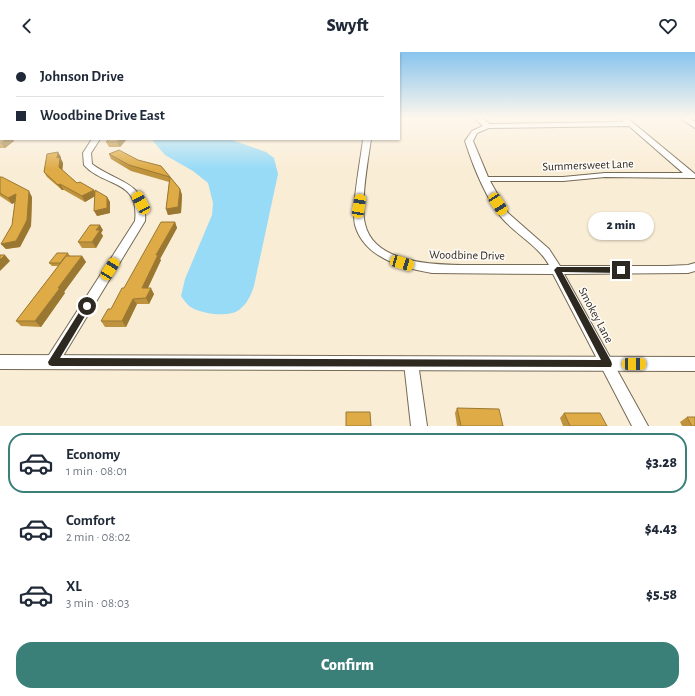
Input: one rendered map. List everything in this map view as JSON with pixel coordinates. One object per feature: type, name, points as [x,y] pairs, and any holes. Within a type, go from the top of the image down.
[{"type":"street","name":"Smokey Lane","points":[[472,134],[469,140],[471,148],[506,215],[540,245],[557,270],[640,426]]},
{"type":"street","points":[[643,134],[693,177]]},
{"type":"street","points":[[52,362],[140,221],[142,212],[141,203],[131,189],[95,171],[88,165],[87,153],[95,140]]},
{"type":"street","name":"Woodbine Drive","points":[[367,140],[359,206],[360,224],[367,238],[382,253],[402,263],[432,269],[667,270],[688,269],[695,267]]},
{"type":"street","name":"Summersweet Lane","points":[[486,179],[563,179],[605,175],[693,177]]},
{"type":"street","points":[[0,362],[695,364]]},
{"type":"street","points":[[411,363],[419,426]]},
{"type":"water","points":[[232,140],[266,152],[274,158],[278,174],[254,286],[250,296],[239,310],[228,314],[207,313],[189,306],[181,296],[185,279],[212,215],[213,203],[208,183],[193,171],[165,155],[153,141]]},
{"type":"building","points":[[108,140],[119,140],[117,142],[106,142]]},
{"type":"building","points":[[119,150],[138,160],[161,166],[180,189],[178,207],[166,209],[170,177],[129,165],[109,154]]},
{"type":"building","points":[[58,152],[57,158],[60,157],[59,167],[77,183],[80,182],[94,190],[82,196],[60,184],[58,185],[44,172],[47,154]]},
{"type":"building","points":[[0,177],[29,191],[27,220],[23,228],[16,241],[1,244],[12,225],[16,194],[8,198],[0,193]]},
{"type":"building","points":[[95,190],[107,197],[107,208],[94,211]]},
{"type":"building","points":[[161,222],[175,222],[156,255],[158,255],[142,288],[151,288],[146,298],[133,299],[122,321],[101,321],[108,309],[111,309],[122,288],[124,288]]},
{"type":"building","points":[[90,225],[100,225],[96,230],[100,230],[92,242],[78,242]]},
{"type":"building","points":[[57,253],[68,253],[60,263],[49,263]]},
{"type":"building","points":[[0,255],[5,255],[0,260]]},
{"type":"building","points":[[66,256],[82,256],[35,321],[16,321]]},
{"type":"building","points":[[457,408],[499,409],[503,426],[461,426]]},
{"type":"building","points":[[346,412],[370,412],[371,426],[346,426]]},
{"type":"building","points":[[564,413],[600,413],[607,426],[570,426]]},
{"type":"building","points":[[687,417],[695,417],[695,426],[692,426]]},
{"type":"route","points":[[87,306],[52,362],[607,364],[557,270],[621,270]]}]
